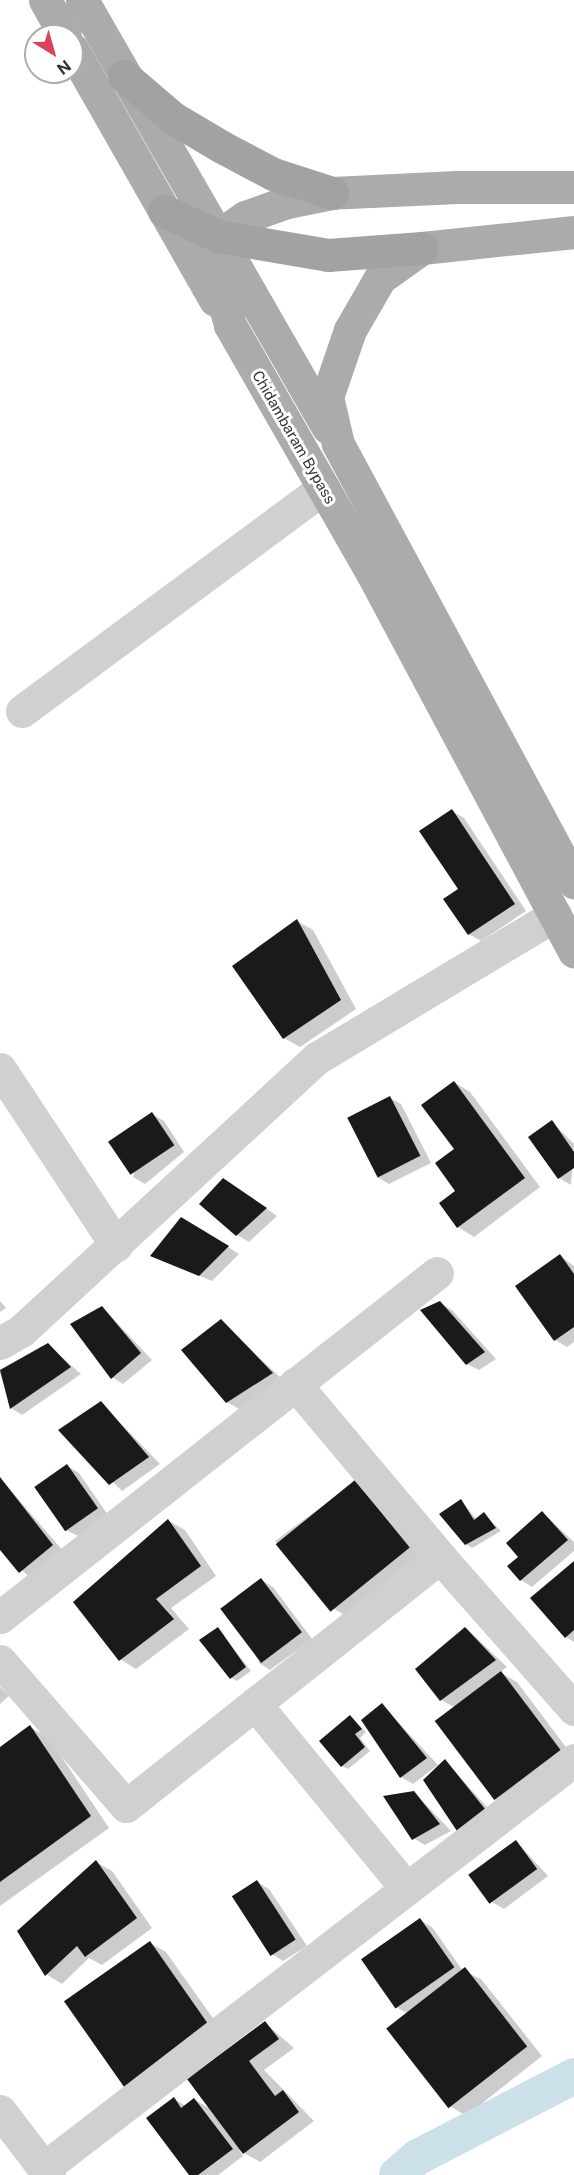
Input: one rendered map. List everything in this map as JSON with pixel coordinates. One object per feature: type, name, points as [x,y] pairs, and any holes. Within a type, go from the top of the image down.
[{"type":"highway","points":[[124,76],[172,118],[222,147],[273,174],[332,193]]},
{"type":"highway","points":[[164,211],[218,236],[328,255],[422,248]]},
{"type":"main road","points":[[45,0],[58,24]]},
{"type":"main road","points":[[82,0],[338,444],[574,882]]},
{"type":"main road","points":[[84,70],[230,325]]},
{"type":"main road","points":[[218,236],[244,217],[332,193],[574,187]]},
{"type":"main road","points":[[338,444],[327,397],[350,330],[380,278],[422,248],[574,232]]},
{"type":"main road","name":"Chidambaram Bypass","points":[[218,236],[215,269],[230,325],[323,489],[574,951]]},
{"type":"street","points":[[22,711],[323,489]]},
{"type":"street","points":[[0,1343],[116,1245],[317,1058],[555,915]]},
{"type":"street","points":[[0,1069],[116,1245]]},
{"type":"street","points":[[0,1617],[437,1273]]},
{"type":"street","points":[[295,1384],[440,1557],[574,1709]]},
{"type":"street","points":[[0,1661],[126,1806],[440,1557]]},
{"type":"street","points":[[255,1704],[407,1889]]},
{"type":"street","points":[[0,2111],[46,2172],[574,1760]]},
{"type":"building","points":[[452,809],[515,904],[468,935],[443,899],[458,889],[419,831]]},
{"type":"building","points":[[297,919],[341,1000],[283,1039],[232,966]]},
{"type":"building","points":[[454,1081],[525,1178],[457,1228],[439,1203],[455,1191],[435,1163],[454,1149],[421,1105]]},
{"type":"building","points":[[390,1096],[420,1156],[378,1177],[347,1118]]},
{"type":"building","points":[[152,1112],[174,1145],[130,1175],[108,1142]]},
{"type":"building","points":[[552,1120],[574,1152],[574,1168],[558,1179],[528,1137]]},
{"type":"building","points":[[223,1178],[267,1208],[236,1236],[199,1204]]},
{"type":"building","points":[[181,1217],[229,1246],[199,1276],[150,1256]]},
{"type":"building","points":[[560,1254],[574,1274],[574,1327],[554,1341],[515,1286]]},
{"type":"building","points":[[440,1301],[485,1352],[466,1365],[420,1310]]},
{"type":"building","points":[[102,1306],[141,1353],[111,1379],[70,1324]]},
{"type":"building","points":[[221,1319],[273,1373],[226,1403],[181,1350]]},
{"type":"building","points":[[48,1343],[71,1367],[10,1409],[0,1370]]},
{"type":"building","points":[[101,1401],[149,1457],[109,1485],[58,1430]]},
{"type":"building","points":[[67,1464],[98,1508],[65,1531],[34,1487]]},
{"type":"building","points":[[0,1477],[53,1545],[19,1573],[0,1550]]},
{"type":"building","points":[[355,1480],[410,1548],[330,1612],[276,1544]]},
{"type":"building","points":[[461,1499],[474,1520],[484,1512],[496,1528],[465,1545],[439,1514]]},
{"type":"building","points":[[542,1511],[568,1540],[520,1581],[507,1566],[518,1557],[506,1543]]},
{"type":"building","points":[[168,1519],[201,1566],[156,1599],[174,1619],[119,1661],[73,1602]]},
{"type":"building","points":[[574,1561],[574,1630],[565,1638],[530,1598]]},
{"type":"building","points":[[261,1578],[302,1632],[261,1663],[220,1609]]},
{"type":"building","points":[[218,1627],[246,1667],[230,1679],[199,1640]]},
{"type":"building","points":[[465,1627],[496,1660],[440,1701],[415,1669]]},
{"type":"building","points":[[501,1671],[561,1750],[494,1800],[435,1721]]},
{"type":"building","points":[[382,1703],[427,1758],[400,1778],[361,1720]]},
{"type":"building","points":[[350,1715],[362,1729],[355,1734],[365,1747],[341,1767],[319,1741]]},
{"type":"building","points":[[30,1725],[91,1816],[0,1882],[0,1747]]},
{"type":"building","points":[[445,1759],[485,1809],[457,1831],[423,1780]]},
{"type":"building","points":[[414,1791],[440,1824],[412,1840],[383,1796]]},
{"type":"building","points":[[516,1840],[537,1869],[489,1904],[468,1875]]},
{"type":"building","points":[[96,1860],[137,1918],[85,1957],[77,1946],[45,1976],[17,1931]]},
{"type":"building","points":[[257,1880],[296,1940],[271,1956],[232,1896]]},
{"type":"building","points":[[420,1918],[454,1967],[395,2008],[361,1959]]},
{"type":"building","points":[[150,1941],[211,2029],[125,2089],[64,2001]]},
{"type":"building","points":[[465,1967],[527,2047],[448,2108],[386,2029]]},
{"type":"building","points":[[265,2021],[279,2039],[249,2061],[275,2096],[283,2090],[299,2112],[243,2154],[187,2079]]},
{"type":"building","points":[[174,2097],[181,2108],[194,2098],[233,2149],[198,2175],[189,2175],[146,2118]]},
{"type":"waterway","points":[[397,2175],[418,2157],[574,2076]]}]
